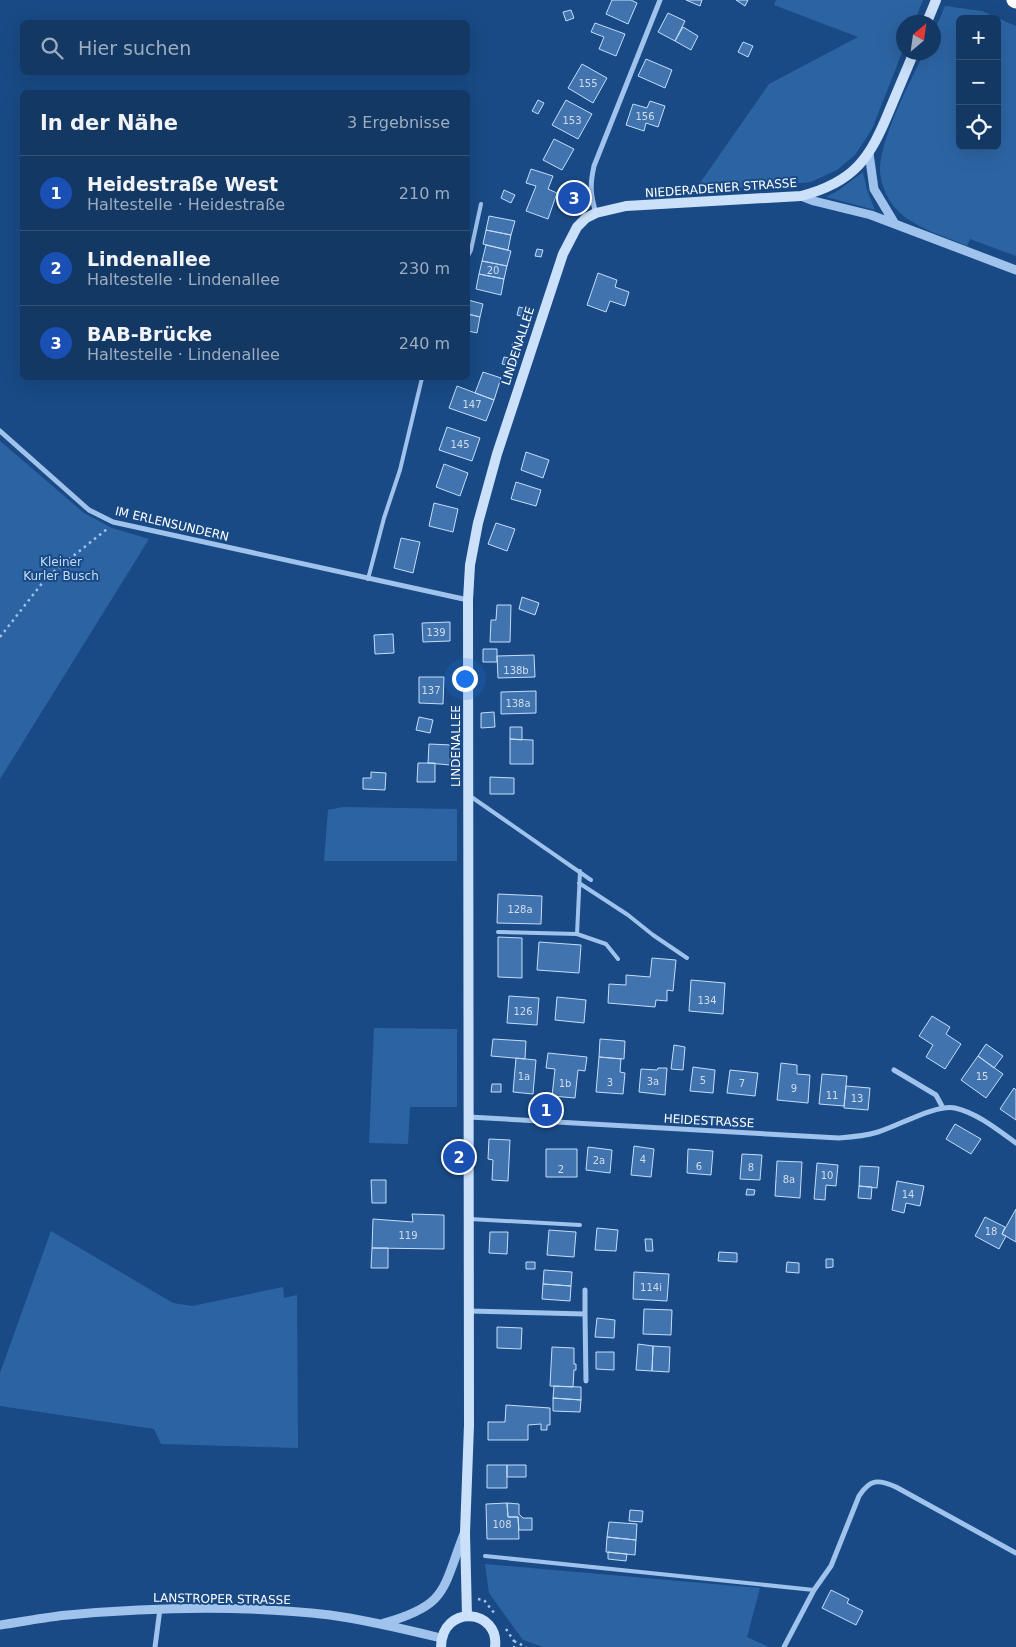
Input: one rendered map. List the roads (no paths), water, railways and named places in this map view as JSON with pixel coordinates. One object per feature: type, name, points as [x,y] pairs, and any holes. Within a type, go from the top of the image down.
[{"type":"main road","points":[[929,15],[936,0]]},
{"type":"main road","name":"NIEDERADENER STRASSE","points":[[562,254],[577,227],[596,212],[626,206],[801,196],[820,191],[837,183],[853,172],[869,153],[878,137],[911,60]]},
{"type":"main road","name":"LINDENALLEE","points":[[467,1616],[465,1533],[469,1426],[468,600],[470,565],[480,515],[496,454],[562,254]]},
{"type":"main road","points":[[441,1642],[445,1629],[450,1622],[467,1616],[484,1620],[490,1626],[494,1634],[495,1647]]},
{"type":"street","points":[[596,212],[590,196],[594,166],[660,0]]},
{"type":"street","points":[[869,153],[874,189],[895,224]]},
{"type":"street","points":[[801,196],[871,215],[1016,270]]},
{"type":"street","name":"IM ERLENSUNDERN","points":[[0,431],[82,505],[113,522],[468,600]]},
{"type":"street","points":[[894,1070],[936,1095],[943,1108],[955,1108],[972,1114],[1016,1143]]},
{"type":"street","name":"HEIDESTRASSE","points":[[469,1117],[840,1138],[859,1137],[879,1132],[943,1108]]},
{"type":"street","points":[[585,1290],[586,1381]]},
{"type":"street","points":[[468,1311],[585,1314]]},
{"type":"street","points":[[784,1647],[814,1590],[831,1566],[859,1496],[865,1488],[874,1482],[884,1481],[896,1486],[1016,1553]]},
{"type":"street","name":"LINDENALLEE","points":[[382,1624],[409,1616],[431,1605],[438,1598],[449,1577],[465,1533]]},
{"type":"street","points":[[155,1647],[160,1609]]},
{"type":"street","name":"LANSTROPER STRASSE","points":[[0,1625],[66,1615],[160,1609],[275,1611],[328,1615],[382,1624],[441,1642]]},
{"type":"lane","points":[[470,252],[481,204]]},
{"type":"lane","points":[[368,579],[384,518],[400,470],[422,380]]},
{"type":"lane","points":[[468,794],[591,880]]},
{"type":"lane","points":[[577,934],[580,871]]},
{"type":"lane","points":[[579,882],[628,914],[687,958]]},
{"type":"lane","points":[[498,932],[577,934],[606,944],[618,959]]},
{"type":"lane","points":[[469,1219],[580,1225]]},
{"type":"lane","points":[[485,1556],[814,1590]]},
{"type":"place","name":"BAB-Brücke","points":[[574,198]]},
{"type":"place","name":"Heidestraße West","points":[[546,1110]]},
{"type":"place","name":"Lindenallee","points":[[459,1157]]},
{"type":"park label","name":"Kleiner Kurler Busch","points":[[61,569]]}]
